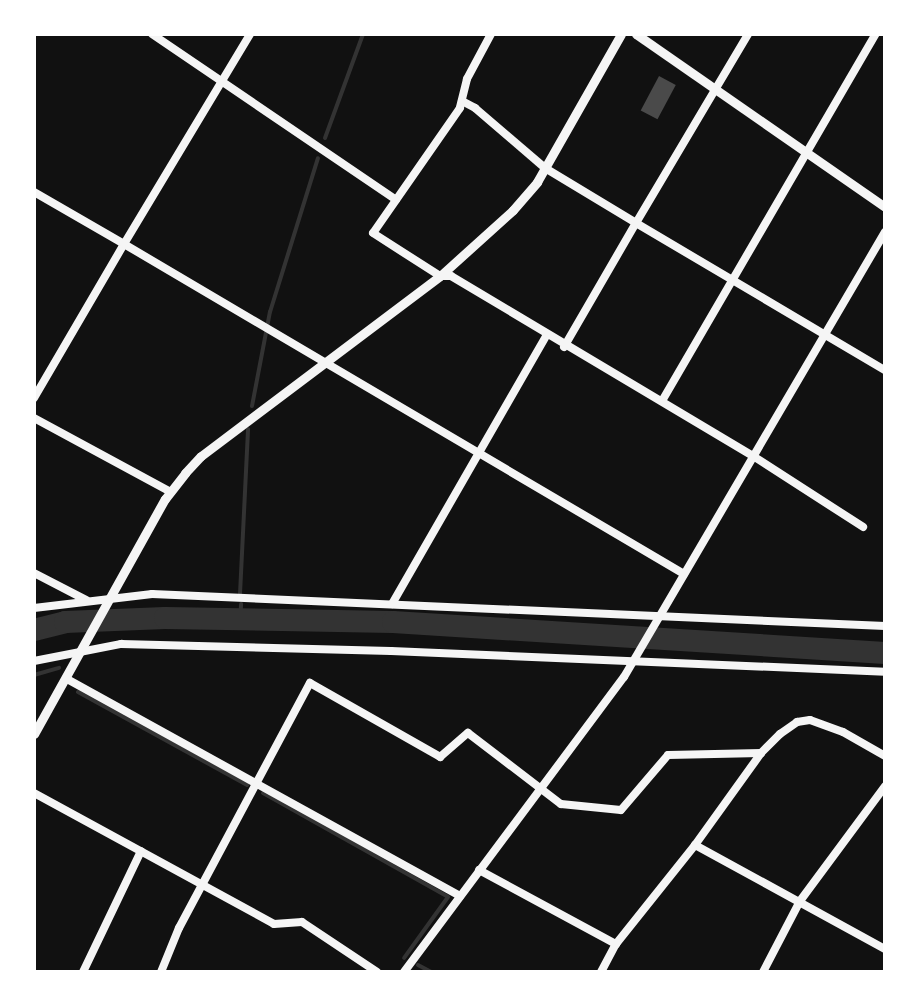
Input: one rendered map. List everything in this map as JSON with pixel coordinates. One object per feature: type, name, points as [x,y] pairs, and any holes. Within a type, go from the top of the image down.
[{"type":"street","points":[[152,34],[396,200]]},
{"type":"street","points":[[34,398],[250,34]]},
{"type":"street","points":[[491,34],[467,79],[462,101],[373,233],[440,276],[451,276],[564,347],[662,401],[863,527]]},
{"type":"street","points":[[34,734],[171,492],[201,456],[440,276],[513,210],[545,168],[621,34]]},
{"type":"street","points":[[636,34],[885,207]]},
{"type":"street","points":[[564,347],[748,34]]},
{"type":"street","points":[[662,401],[876,34]]},
{"type":"street","points":[[462,101],[475,108],[545,168],[885,370]]},
{"type":"street","points":[[34,192],[684,574]]},
{"type":"street","points":[[404,972],[633,662],[885,232]]},
{"type":"street","points":[[392,604],[546,336]]},
{"type":"street","points":[[34,418],[171,492]]},
{"type":"street","points":[[34,573],[82,600],[110,599]]},
{"type":"street","points":[[34,608],[152,594],[885,626]]},
{"type":"street","points":[[34,661],[121,644],[885,672]]},
{"type":"street","points":[[67,679],[460,896]]},
{"type":"street","points":[[161,972],[202,883],[310,683],[440,757],[468,733],[561,804],[621,810],[668,755],[761,753]]},
{"type":"street","points":[[601,972],[616,944],[695,845],[761,753],[797,722],[810,720],[843,732],[885,756]]},
{"type":"street","points":[[763,972],[800,901],[885,786]]},
{"type":"street","points":[[34,793],[274,924],[302,922],[377,972]]},
{"type":"street","points":[[695,845],[885,949]]},
{"type":"street","points":[[83,972],[141,851]]},
{"type":"street","points":[[479,870],[616,944]]},
{"type":"building","points":[[659,76],[676,85],[657,119],[641,110]]},
{"type":"waterway","points":[[325,138],[363,34]]},
{"type":"waterway","points":[[252,406],[270,312],[318,158]]},
{"type":"waterway","points":[[240,594],[248,429]]},
{"type":"waterway","points":[[240,620],[241,604]]},
{"type":"waterway","points":[[34,630],[65,622],[165,618],[393,622],[885,653]]},
{"type":"waterway","points":[[34,675],[59,668]]},
{"type":"waterway","points":[[78,692],[247,785]]},
{"type":"waterway","points":[[263,793],[448,897],[404,958]]},
{"type":"waterway","points":[[418,965],[431,972]]}]
